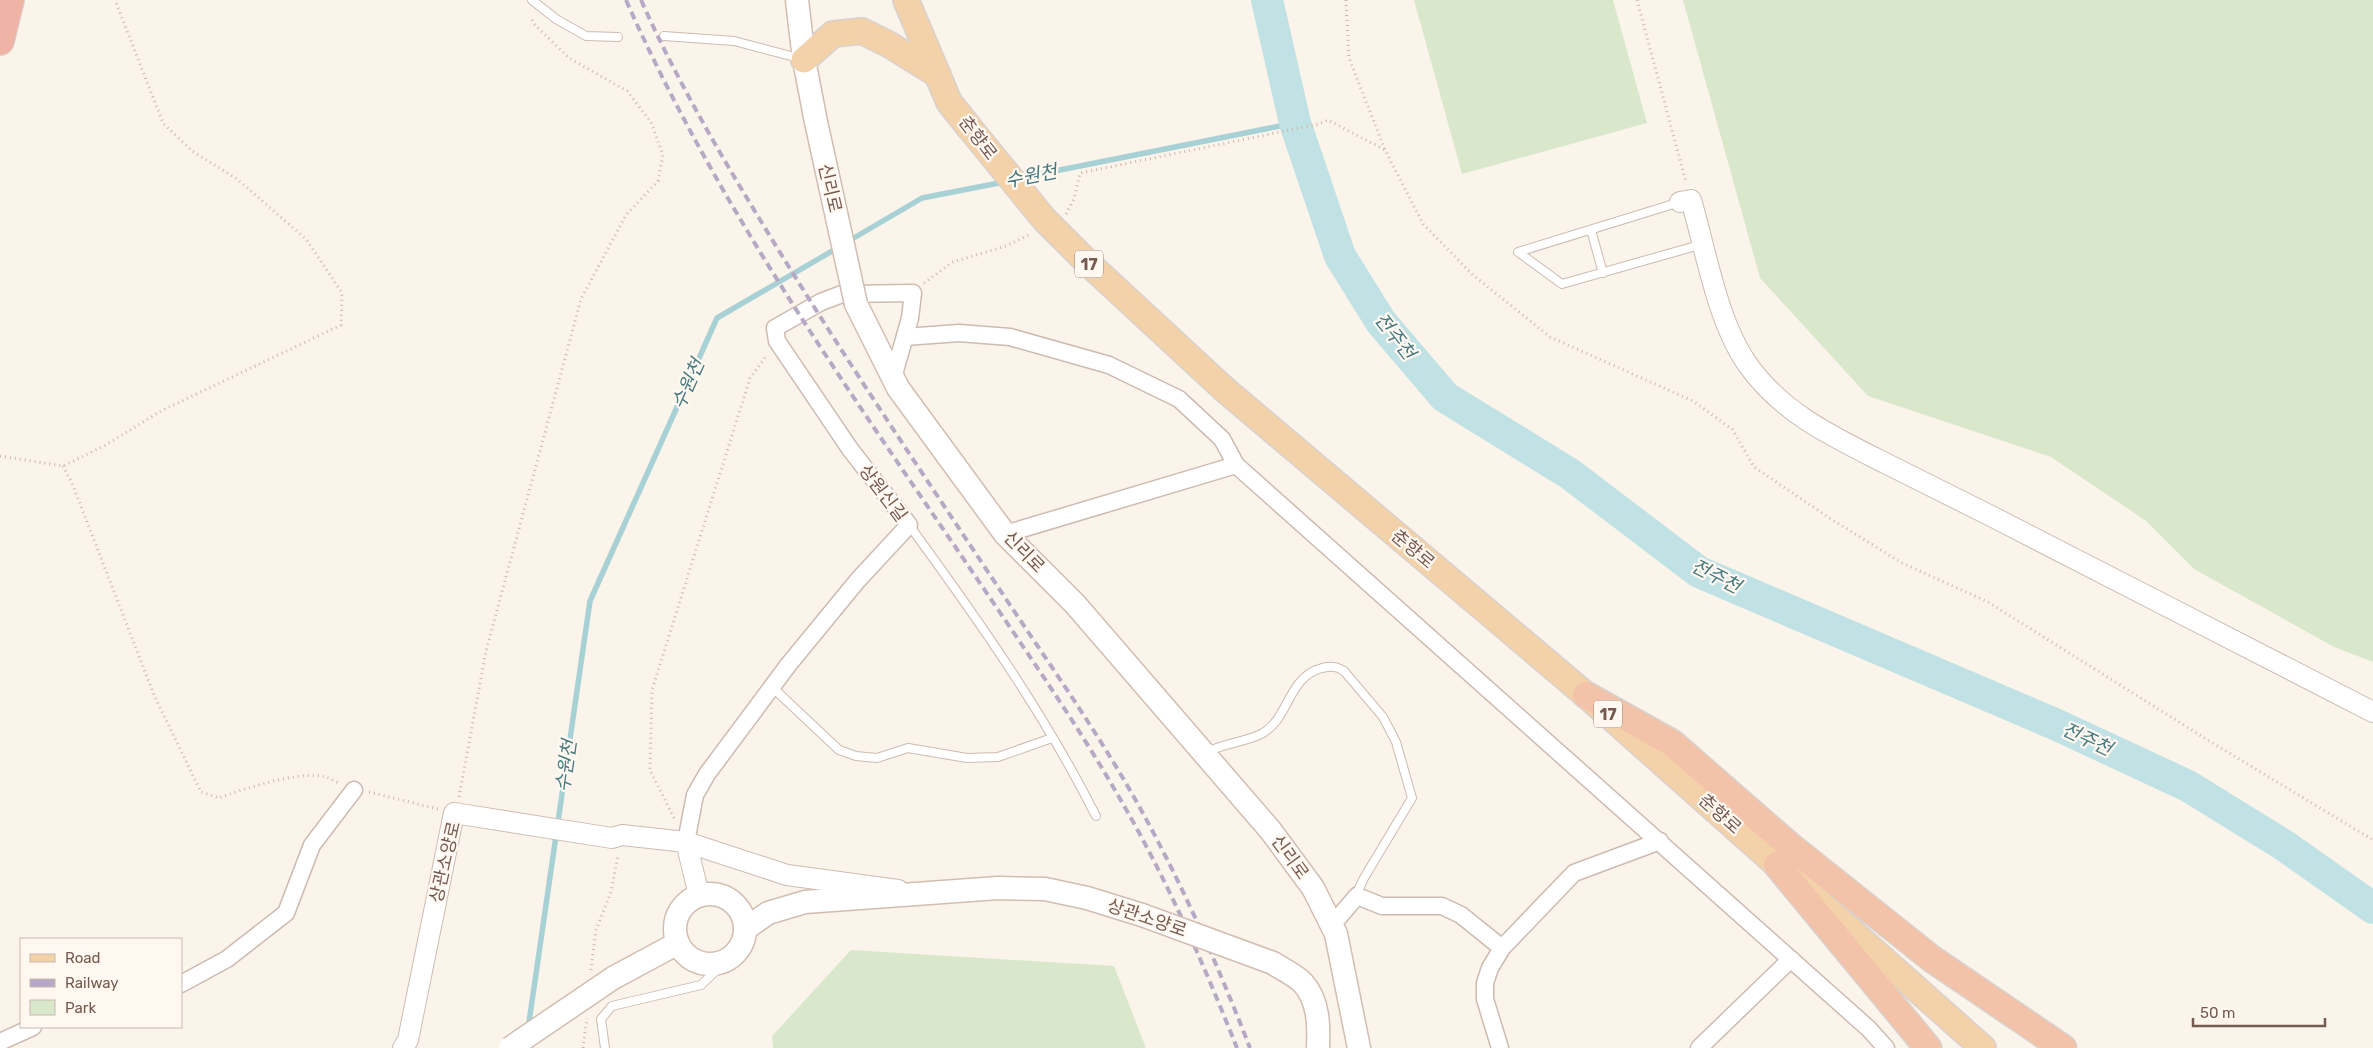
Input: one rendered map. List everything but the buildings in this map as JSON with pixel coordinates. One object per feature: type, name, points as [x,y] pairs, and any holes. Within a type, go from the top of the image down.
[{"type":"highway","points":[[0,41],[10,0]]},
{"type":"highway","points":[[1586,695],[1672,743],[1789,845],[1932,958],[2063,1048]]},
{"type":"highway","points":[[1777,865],[1928,1048]]},
{"type":"main road","name":"신리로","points":[[797,0],[804,60],[816,122],[856,304],[893,378],[1005,534],[1076,604],[1271,831],[1313,888],[1332,925],[1345,973],[1359,1048]]},
{"type":"main road","name":"춘향로","points":[[906,0],[949,102],[1044,219],[1088,264],[1224,390],[1586,695],[1983,1048]]},
{"type":"main road","points":[[804,60],[832,34],[862,31],[890,45],[938,75]]},
{"type":"main road","name":"상관소양로","points":[[745,929],[768,913],[805,902],[998,888],[1045,889],[1087,898],[1142,915],[1273,963],[1302,983],[1314,1001],[1318,1027],[1318,1048]]},
{"type":"main road","points":[[714,894],[726,898],[738,907],[743,917],[745,929],[742,944],[736,953],[727,960],[711,964],[700,962],[685,954],[678,943],[675,924],[680,911],[687,902],[699,896],[714,894]]},
{"type":"main road","points":[[510,1048],[612,978],[678,943]]},
{"type":"street","points":[[1686,201],[1704,244],[1725,319],[1735,345],[1748,366],[1775,397],[1811,424],[1839,441],[1947,494],[2373,712]]},
{"type":"street","points":[[777,341],[775,328],[820,302],[842,294],[913,293],[910,318],[893,378]]},
{"type":"street","points":[[905,337],[959,333],[1010,337],[1108,365],[1179,399],[1222,439],[1236,465],[1660,841],[1869,1029],[1886,1048]]},
{"type":"street","name":"상원신길","points":[[686,842],[695,795],[707,774],[772,687],[858,580],[910,525],[850,449],[777,341]]},
{"type":"street","points":[[1005,534],[1236,465]]},
{"type":"street","points":[[182,983],[227,958],[286,913],[312,845],[354,790]]},
{"type":"street","name":"상관소양로","points":[[403,1048],[408,1040],[461,815],[617,836],[686,842],[787,875],[912,893]]},
{"type":"street","points":[[1500,1048],[1485,999],[1485,991],[1490,968],[1502,948],[1574,873],[1660,841]]},
{"type":"street","points":[[686,842],[699,896]]},
{"type":"street","points":[[1332,925],[1357,896],[1382,906],[1442,906],[1460,915],[1502,948]]},
{"type":"street","points":[[1699,1048],[1791,959]]},
{"type":"street","points":[[2,1040],[31,1028]]},
{"type":"lane","points":[[532,0],[556,19],[586,36],[618,37]]},
{"type":"lane","points":[[664,36],[734,41],[804,60]]},
{"type":"lane","points":[[1686,201],[1518,252],[1562,284],[1704,244]]},
{"type":"lane","points":[[1591,230],[1604,273]]},
{"type":"lane","points":[[910,525],[1019,682],[1052,738],[1066,757],[1096,816]]},
{"type":"lane","points":[[1205,754],[1214,748],[1260,734],[1272,727],[1292,692],[1305,676],[1314,670],[1336,667],[1344,671],[1383,717],[1396,742],[1412,798],[1354,898]]},
{"type":"lane","points":[[772,687],[839,750],[856,756],[877,758],[908,748],[967,758],[998,757],[1052,738]]},
{"type":"lane","points":[[605,1048],[601,1019],[612,1006],[701,985],[727,960]]},
{"type":"path","points":[[0,456],[64,466],[104,446],[161,411],[341,325],[342,293],[306,239],[238,179],[192,151],[164,124],[116,0]]},
{"type":"path","points":[[1346,0],[1349,58],[1385,150],[1424,224],[1473,275],[1550,337],[1693,401],[1732,429],[1754,467],[1831,519],[1902,563],[1988,602],[2206,739],[2373,840]]},
{"type":"path","points":[[1637,0],[1686,201]]},
{"type":"path","points":[[64,466],[154,695],[201,792],[219,798],[246,788],[303,776],[324,776],[354,790],[370,792],[461,815],[459,795],[486,651],[581,299],[626,215],[658,181],[663,155],[651,122],[627,91],[569,58],[534,24],[528,8]]},
{"type":"path","points":[[1065,217],[1074,199],[1080,173],[1319,124],[1328,120],[1385,150]]},
{"type":"path","points":[[913,293],[953,262],[1006,246],[1040,229]]},
{"type":"path","points":[[686,842],[650,770],[652,690],[750,378],[777,341]]},
{"type":"path","points":[[591,974],[596,930],[611,892],[617,836]]},
{"type":"path","points":[[582,1048],[587,1011]]},
{"type":"green space","points":[[1414,0],[1613,0],[1647,123],[1462,174]]},
{"type":"green space","points":[[1683,0],[2373,0],[2373,662],[2334,647],[2194,569],[2146,521],[2051,457],[1868,396],[1760,278]]},
{"type":"green space","points":[[851,950],[1114,966],[1146,1048],[773,1048],[772,1036]]},
{"type":"waterway","name":"전주천","points":[[1267,0],[1295,123],[1340,256],[1381,322],[1445,397],[1570,474],[1699,572],[2057,725],[2188,786],[2285,846],[2373,908]]},
{"type":"waterway","name":"수원천","points":[[1020,178],[1295,123]]},
{"type":"waterway","name":"수원천","points":[[847,242],[922,198],[1004,182]]},
{"type":"waterway","name":"수원천","points":[[528,1029],[590,601],[717,318],[839,247]]},
{"type":"railway","points":[[626,0],[663,78],[703,154],[791,302],[1056,695],[1107,776],[1170,894],[1212,986],[1237,1048]]},
{"type":"railway","points":[[641,0],[703,122],[773,241],[888,421],[1089,723],[1120,773],[1152,829],[1197,922],[1250,1048]]}]
